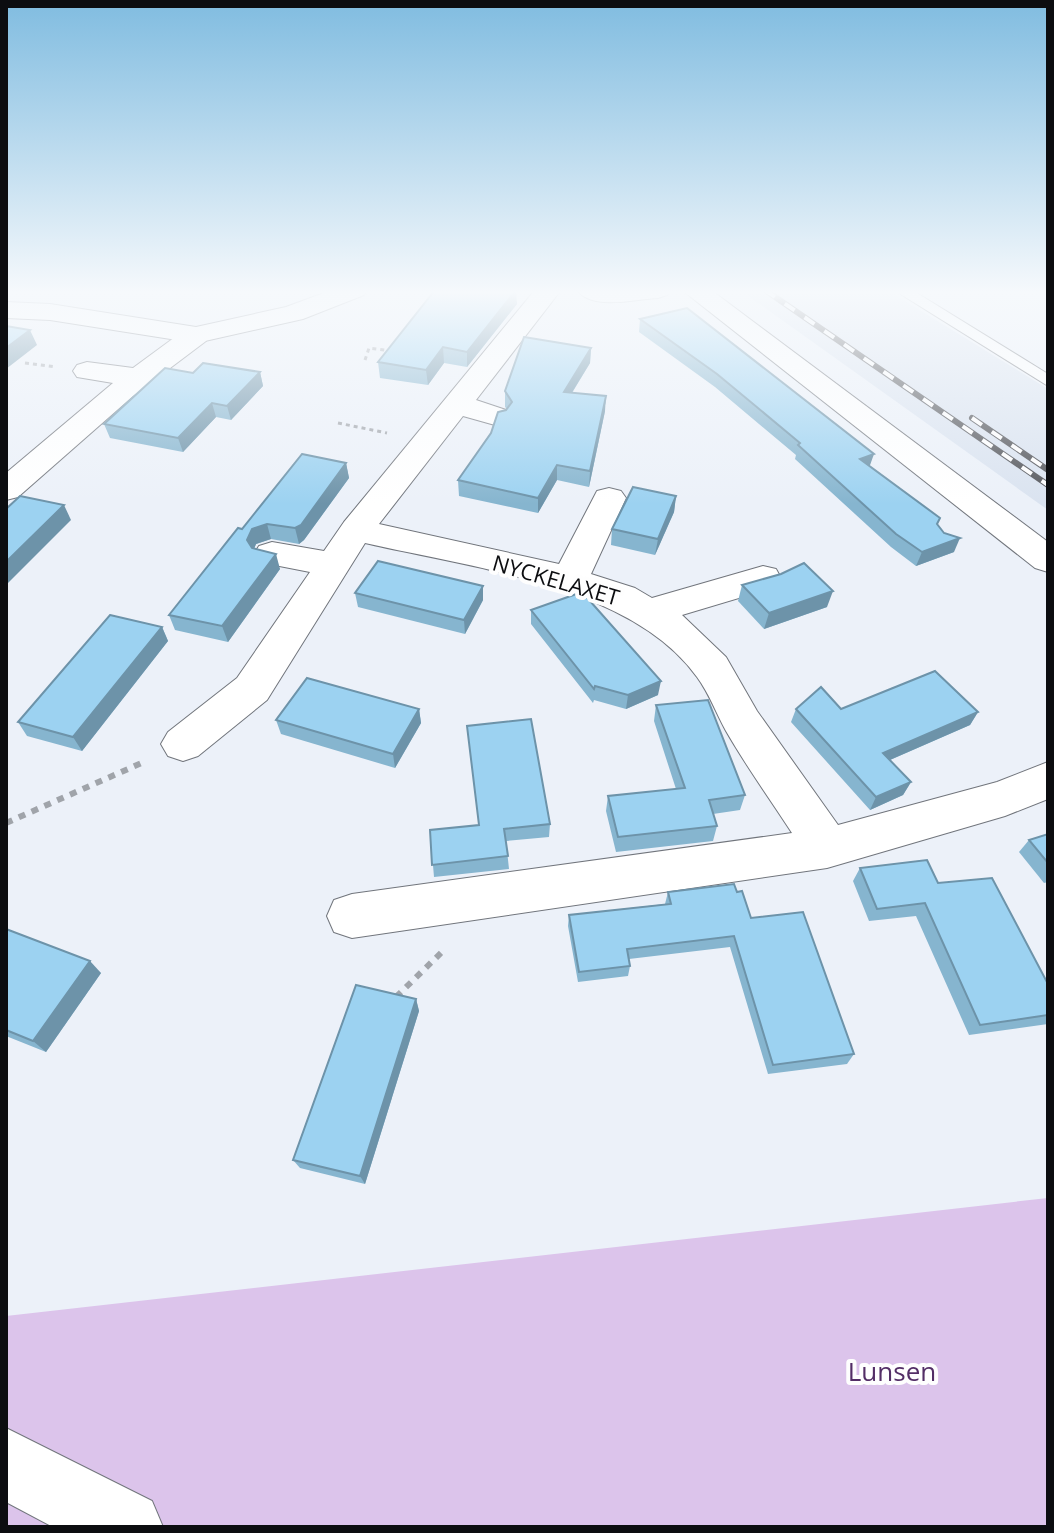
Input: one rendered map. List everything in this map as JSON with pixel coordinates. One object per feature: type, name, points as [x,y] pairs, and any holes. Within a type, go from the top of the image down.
[{"type":"street","points":[[6,490],[161,362]]},
{"type":"street","points":[[183,744],[252,689],[356,530],[491,362]]},
{"type":"street","points":[[767,362],[982,527],[1048,560]]},
{"type":"street","points":[[87,371],[139,378]]},
{"type":"street","points":[[457,404],[495,416]]},
{"type":"street","points":[[570,580],[609,498]]},
{"type":"street","name":"NYCKELAXET","points":[[356,530],[570,580],[622,597],[668,624],[712,667],[742,722],[827,848]]},
{"type":"street","points":[[272,554],[334,564]]},
{"type":"street","points":[[649,612],[763,578]]},
{"type":"street","points":[[352,916],[827,848],[1005,798],[1048,780]]},
{"type":"street","points":[[6,1463],[126,1527]]},
{"type":"lane","points":[[1017,362],[1048,381]]},
{"type":"path","points":[[338,423],[427,441]]},
{"type":"path","points":[[6,823],[183,744]]},
{"type":"shaded area","points":[[840,362],[1003,362],[1048,389],[1048,510]]},
{"type":"green space","name":"Lunsen","points":[[1048,1198],[1048,1527],[6,1527],[6,1316]]},
{"type":"building","points":[[378,362],[432,362],[426,370]]},
{"type":"building","points":[[515,362],[583,362],[564,392],[606,396],[590,471],[557,465],[538,498],[458,480],[491,433],[498,412],[506,410],[512,402],[505,391]]},
{"type":"building","points":[[700,362],[756,362],[874,454],[860,459],[940,518],[937,524],[944,533],[960,538],[922,552],[896,534],[798,445],[800,443]]},
{"type":"building","points":[[203,363],[260,372],[227,406],[212,403],[178,438],[104,424],[165,368],[193,373]]},
{"type":"building","points":[[302,454],[346,463],[301,525],[295,528],[267,524],[252,529],[247,540],[252,548],[276,554],[222,626],[169,615],[238,528],[242,529]]},
{"type":"building","points":[[633,487],[676,496],[658,539],[612,529]]},
{"type":"building","points":[[20,496],[64,505],[6,562],[6,509]]},
{"type":"building","points":[[378,561],[483,586],[464,620],[355,593]]},
{"type":"building","points":[[804,563],[833,591],[769,613],[742,585],[781,574]]},
{"type":"building","points":[[582,592],[661,681],[628,695],[595,686],[594,689],[531,610]]},
{"type":"building","points":[[110,615],[162,627],[73,737],[18,722]]},
{"type":"building","points":[[935,671],[978,712],[883,753],[911,782],[876,797],[796,709],[821,687],[841,709]]},
{"type":"building","points":[[307,678],[419,709],[393,754],[276,720]]},
{"type":"building","points":[[708,700],[745,795],[709,800],[717,826],[618,837],[608,796],[685,788],[656,705]]},
{"type":"building","points":[[531,719],[550,824],[504,829],[508,856],[432,865],[430,830],[479,825],[467,726]]},
{"type":"building","points":[[1048,834],[1048,863],[1029,840]]},
{"type":"building","points":[[927,860],[938,883],[992,878],[1048,984],[1048,1015],[980,1025],[925,903],[877,909],[860,868]]},
{"type":"building","points":[[734,884],[737,892],[742,891],[751,918],[803,912],[854,1054],[773,1065],[734,936],[627,949],[630,966],[579,972],[569,915],[671,904],[668,892]]},
{"type":"building","points":[[6,929],[90,961],[33,1041],[6,1030]]},
{"type":"building","points":[[356,985],[416,999],[360,1176],[293,1160]]},
{"type":"railway","points":[[869,362],[1048,485]]},
{"type":"railway","points":[[972,418],[1048,470]]}]
